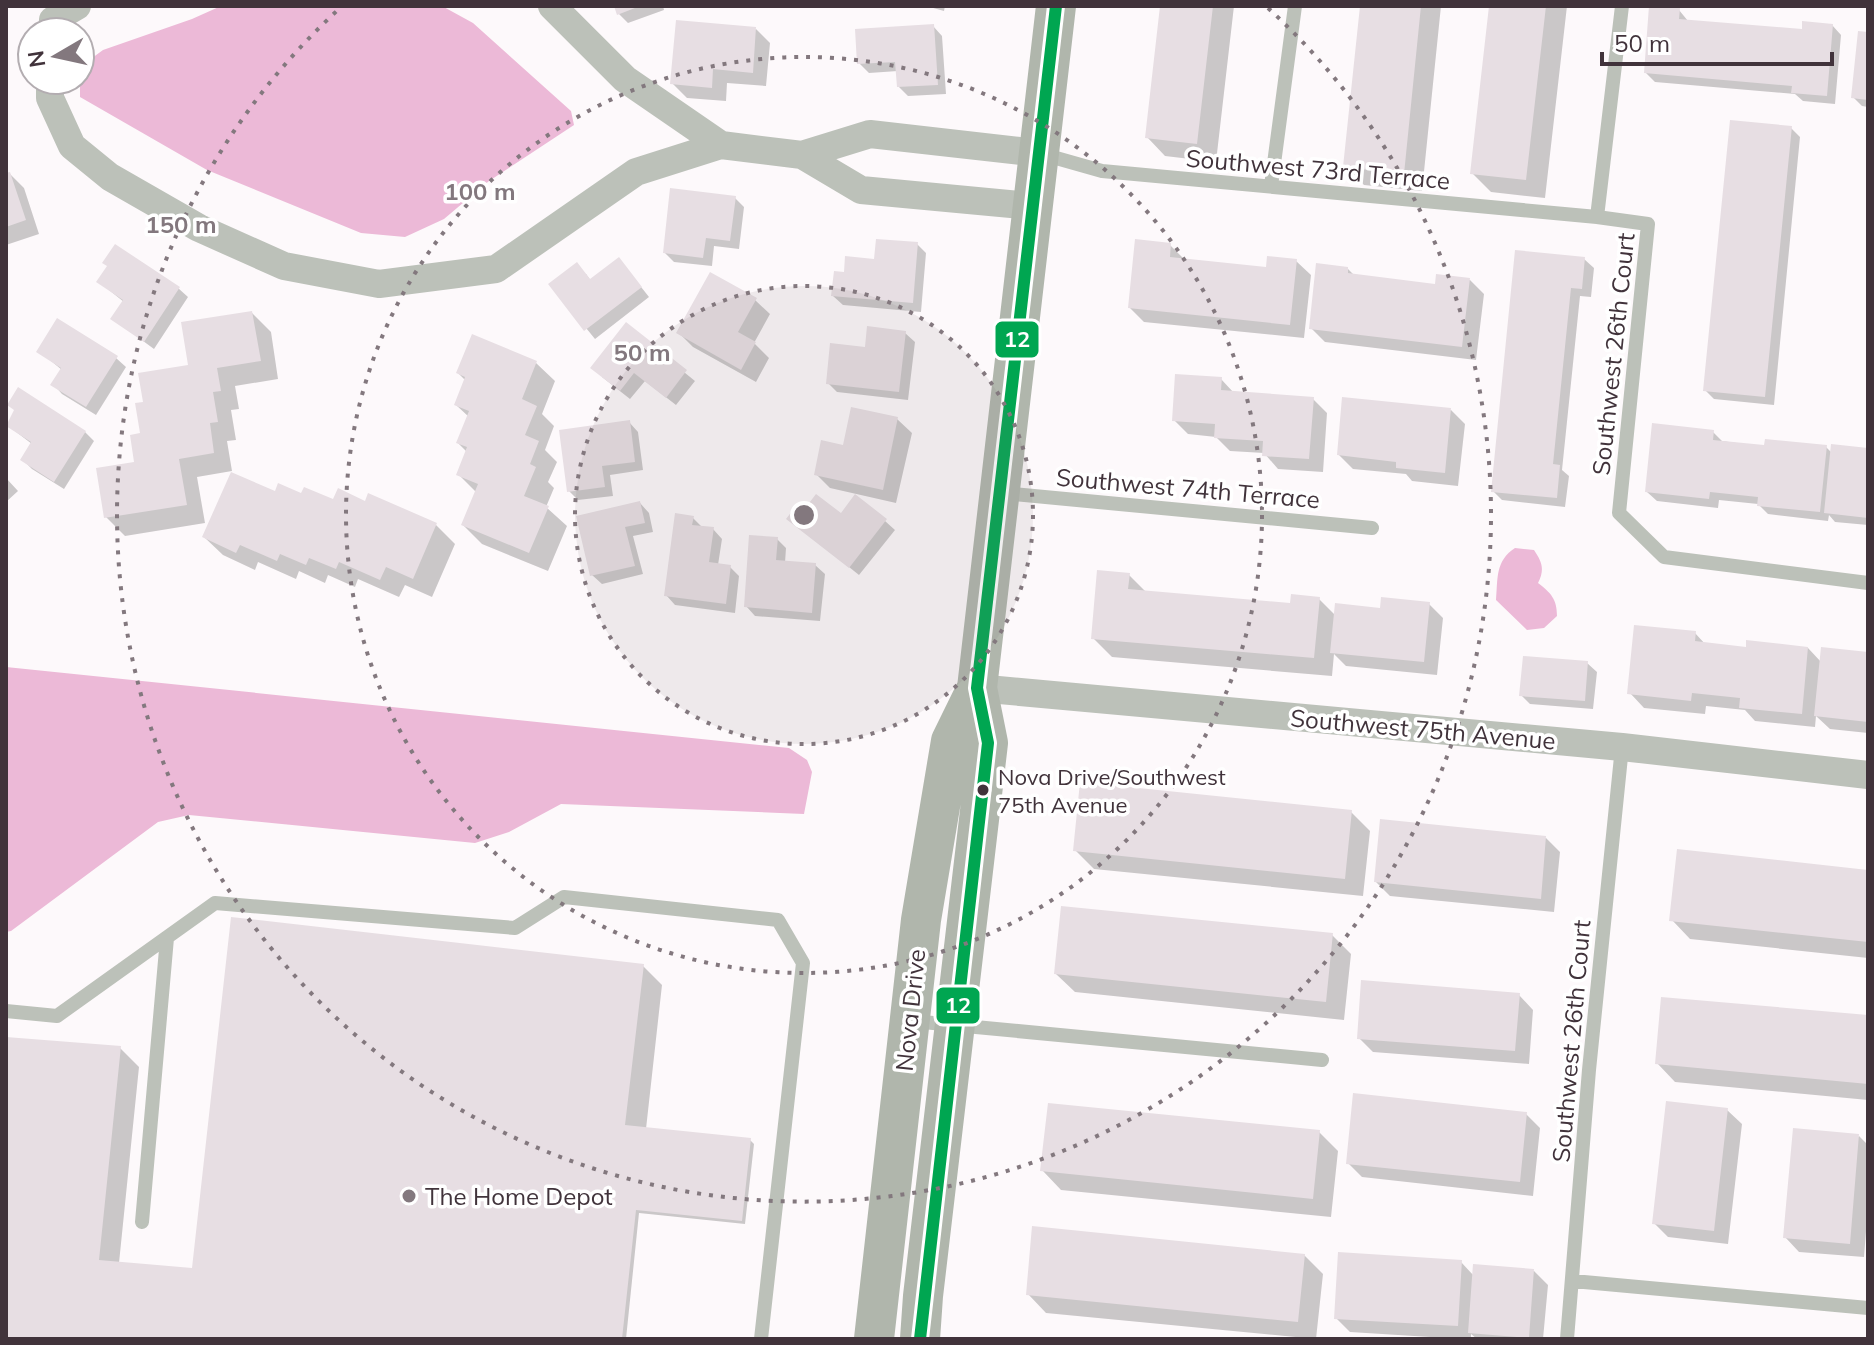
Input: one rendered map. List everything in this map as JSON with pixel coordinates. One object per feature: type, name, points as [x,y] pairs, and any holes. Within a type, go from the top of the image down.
[{"type":"street","points":[[552,6],[625,79],[721,145]]},
{"type":"street","name":"Nova Drive","points":[[920,1339],[988,743],[977,688],[1056,6]]},
{"type":"street","points":[[50,96],[72,146],[110,177],[199,228],[284,266],[379,284],[496,269],[636,172],[721,145],[802,155],[861,190],[1031,206]]},
{"type":"street","points":[[802,155],[870,134],[1038,153]]},
{"type":"street","name":"Nova Drive","points":[[874,1339],[921,920],[951,741],[977,688]]},
{"type":"street","name":"Southwest 75th Avenue","points":[[977,688],[1622,747],[1868,775]]},
{"type":"lane","points":[[1271,186],[1295,6]]},
{"type":"lane","name":"Southwest 26th Court","points":[[1622,6],[1597,217],[1648,224],[1619,513],[1664,557],[1868,583]]},
{"type":"lane","name":"Southwest 73rd Terrace","points":[[1038,153],[1102,171],[1597,217]]},
{"type":"lane","name":"Southwest 74th Terrace","points":[[999,492],[1372,528]]},
{"type":"lane","name":"Southwest 26th Court","points":[[1567,1339],[1589,1070],[1622,747]]},
{"type":"lane","points":[[6,1011],[57,1016],[215,903],[515,928],[564,897],[778,920],[803,963],[761,1339]]},
{"type":"lane","points":[[142,1222],[167,938]]},
{"type":"lane","points":[[909,1021],[1322,1060]]},
{"type":"lane","points":[[1573,1281],[1868,1308]]},
{"type":"shaded area","points":[[221,6],[442,6],[473,23],[571,111],[574,125],[489,181],[444,219],[405,237],[361,233],[207,170],[80,97],[96,96],[96,55],[103,50]]},
{"type":"shaded area","points":[[1515,548],[1534,550],[1541,562],[1538,583],[1552,597],[1557,610],[1557,616],[1544,628],[1527,630],[1496,600],[1501,565]]},
{"type":"shaded area","points":[[6,667],[789,748],[807,760],[812,772],[804,814],[561,804],[509,832],[475,843],[189,815],[158,822],[6,932]]},
{"type":"building","points":[[614,6],[640,6],[617,15]]},
{"type":"building","points":[[1160,6],[1213,6],[1197,144],[1145,138]]},
{"type":"building","points":[[1360,6],[1421,6],[1404,174],[1343,167]]},
{"type":"building","points":[[1489,6],[1546,6],[1526,180],[1470,174]]},
{"type":"building","points":[[1649,6],[1680,8],[1679,19],[1802,29],[1802,21],[1833,24],[1827,96],[1791,93],[1792,86],[1644,73]]},
{"type":"building","points":[[676,20],[756,27],[753,73],[713,69],[712,88],[670,84]]},
{"type":"building","points":[[934,24],[938,85],[897,87],[895,62],[857,64],[855,29]]},
{"type":"building","points":[[1858,31],[1868,32],[1868,100],[1851,98]]},
{"type":"building","points":[[1730,120],[1792,126],[1765,397],[1703,391]]},
{"type":"building","points":[[10,172],[26,220],[6,227],[6,173]]},
{"type":"building","points":[[670,188],[736,196],[730,241],[706,238],[703,258],[663,253]]},
{"type":"building","points":[[876,239],[918,242],[913,303],[831,296],[834,271],[844,272],[845,256],[874,259]]},
{"type":"building","points":[[1135,239],[1171,243],[1170,257],[1266,267],[1267,256],[1297,259],[1290,325],[1128,308]]},
{"type":"building","points":[[115,244],[180,287],[144,342],[110,319],[123,300],[96,282],[107,266],[102,263]]},
{"type":"building","points":[[1515,250],[1585,257],[1582,289],[1571,288],[1553,464],[1560,465],[1557,498],[1491,492]]},
{"type":"building","points":[[619,257],[642,287],[584,331],[548,284],[577,262],[590,279]]},
{"type":"building","points":[[1316,263],[1348,267],[1348,273],[1435,284],[1436,274],[1470,278],[1462,347],[1309,329]]},
{"type":"building","points":[[710,272],[757,298],[738,332],[756,342],[741,370],[676,333]]},
{"type":"building","points":[[252,311],[261,361],[217,368],[221,391],[213,392],[218,422],[210,423],[214,453],[179,459],[187,505],[104,518],[96,468],[134,462],[130,435],[140,433],[135,403],[143,402],[138,373],[188,365],[181,322]]},
{"type":"building","points":[[57,318],[118,356],[86,407],[50,385],[61,368],[36,352]]},
{"type":"building","points":[[626,322],[687,370],[666,398],[634,373],[620,391],[590,368]]},
{"type":"building","points":[[867,326],[906,331],[899,392],[826,384],[830,343],[865,347]]},
{"type":"building","points":[[472,334],[537,361],[522,399],[537,406],[525,435],[539,441],[530,464],[536,467],[524,496],[549,506],[529,553],[461,525],[478,484],[456,475],[467,447],[456,443],[469,411],[454,405],[465,377],[456,373]]},
{"type":"building","points":[[1175,374],[1222,377],[1221,390],[1314,397],[1309,459],[1262,456],[1263,441],[1214,438],[1215,424],[1172,421]]},
{"type":"building","points":[[18,387],[86,431],[54,482],[20,460],[31,442],[6,426],[14,410],[7,405]]},
{"type":"building","points":[[1342,397],[1451,408],[1445,473],[1396,468],[1396,462],[1337,455]]},
{"type":"building","points":[[851,407],[898,417],[883,490],[814,475],[821,440],[843,445]]},
{"type":"building","points":[[630,420],[635,462],[602,466],[605,487],[567,492],[559,430]]},
{"type":"building","points":[[1652,423],[1714,430],[1713,440],[1764,445],[1765,439],[1827,445],[1820,512],[1757,506],[1758,497],[1710,492],[1709,499],[1645,492]]},
{"type":"building","points":[[1831,444],[1868,448],[1868,518],[1824,513]]},
{"type":"building","points":[[231,472],[275,491],[278,483],[301,493],[304,487],[333,499],[338,488],[365,501],[368,493],[437,523],[413,579],[386,567],[380,580],[339,562],[336,569],[309,558],[306,565],[280,554],[277,561],[240,545],[236,553],[202,537]]},
{"type":"building","points":[[816,494],[841,513],[855,494],[887,519],[849,568],[786,519],[799,502],[806,507]]},
{"type":"building","points":[[640,501],[645,523],[625,527],[635,566],[590,576],[576,516]]},
{"type":"building","points":[[675,513],[694,516],[692,525],[714,527],[709,562],[731,565],[726,604],[664,596]]},
{"type":"building","points":[[749,535],[778,537],[776,560],[816,563],[812,613],[744,607]]},
{"type":"building","points":[[1097,570],[1130,573],[1128,589],[1290,603],[1291,594],[1320,597],[1314,658],[1091,639]]},
{"type":"building","points":[[1381,597],[1430,602],[1424,662],[1330,653],[1335,603],[1380,608]]},
{"type":"building","points":[[1634,625],[1696,631],[1695,641],[1746,647],[1746,640],[1808,647],[1802,714],[1739,708],[1740,698],[1692,693],[1691,701],[1627,694]]},
{"type":"building","points":[[1821,647],[1868,652],[1868,722],[1814,716]]},
{"type":"building","points":[[1523,656],[1588,661],[1585,701],[1519,696]]},
{"type":"building","points":[[1080,782],[1352,810],[1345,879],[1073,851]]},
{"type":"building","points":[[1380,819],[1546,836],[1541,899],[1374,882]]},
{"type":"building","points":[[1677,849],[1868,870],[1868,942],[1669,921]]},
{"type":"building","points":[[1061,906],[1333,933],[1326,1002],[1054,974]]},
{"type":"building","name":"The Home Depot","points":[[231,917],[644,964],[625,1125],[751,1138],[742,1221],[636,1210],[622,1339],[6,1339],[6,1037],[121,1046],[99,1260],[192,1268]]},
{"type":"building","points":[[1361,980],[1520,993],[1515,1051],[1357,1039]]},
{"type":"building","points":[[1661,997],[1868,1015],[1868,1084],[1655,1064]]},
{"type":"building","points":[[1353,1093],[1527,1112],[1520,1182],[1346,1164]]},
{"type":"building","points":[[1666,1101],[1728,1108],[1714,1231],[1652,1224]]},
{"type":"building","points":[[1048,1103],[1320,1130],[1313,1199],[1040,1171]]},
{"type":"building","points":[[1793,1128],[1859,1134],[1850,1244],[1783,1238]]},
{"type":"building","points":[[1032,1226],[1305,1254],[1298,1322],[1026,1295]]},
{"type":"building","points":[[1338,1252],[1462,1260],[1458,1326],[1334,1319]]},
{"type":"building","points":[[1473,1264],[1534,1269],[1529,1338],[1468,1333]]},
{"type":"transit line","name":"12","points":[[920,1339],[988,743],[977,688],[1056,6]]},
{"type":"place","name":"Nova Drive/Southwest 75th Avenue","points":[[983,790]]},
{"type":"place","name":"The Home Depot","points":[[409,1196]]}]
